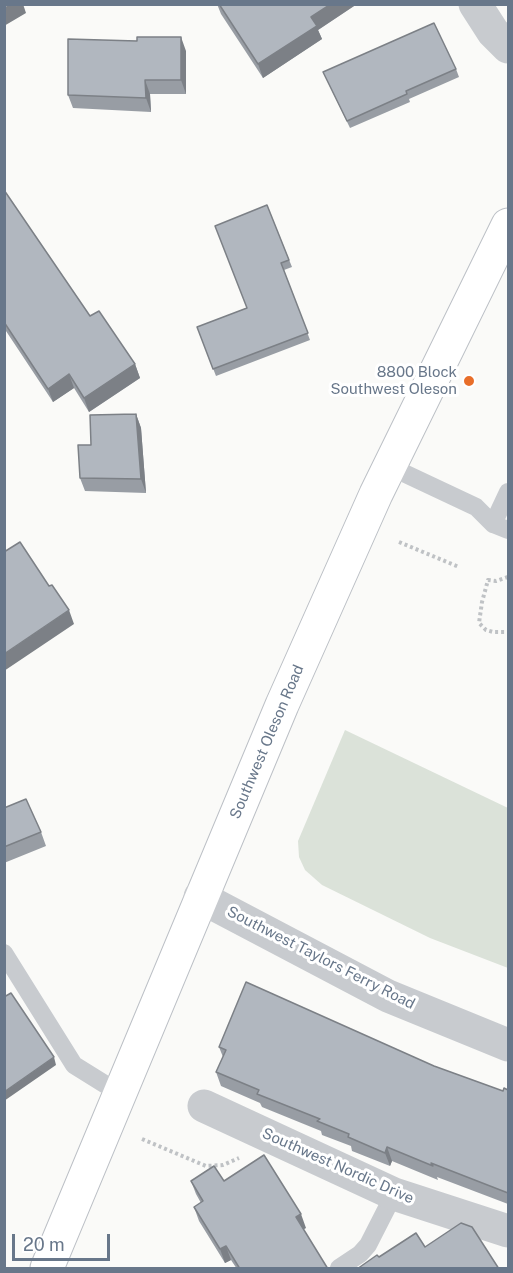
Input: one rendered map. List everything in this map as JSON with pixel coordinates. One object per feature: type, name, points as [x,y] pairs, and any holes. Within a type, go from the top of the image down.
[{"type":"main road","name":"Southwest Oleson Road","points":[[47,1269],[200,897],[282,705],[376,494],[508,225]]},
{"type":"street","points":[[475,4],[493,32],[508,47]]},
{"type":"street","name":"Southwest Taylors Ferry Road","points":[[200,897],[388,996],[508,1045]]},
{"type":"street","name":"Southwest Nordic Drive","points":[[204,1106],[394,1194],[508,1231]]},
{"type":"lane","points":[[391,467],[476,507],[501,527],[508,492]]},
{"type":"lane","points":[[4,953],[74,1065],[119,1093]]},
{"type":"lane","points":[[339,1269],[360,1254],[368,1245],[394,1194]]},
{"type":"path","points":[[399,542],[459,567]]},
{"type":"path","points":[[508,577],[496,581],[488,580],[479,623],[486,630],[508,632]]},
{"type":"path","points":[[142,1139],[206,1166],[223,1165],[244,1155]]},
{"type":"shaded area","points":[[345,730],[508,808],[508,968],[430,938],[322,885],[305,870],[299,857],[298,841]]},
{"type":"building","points":[[219,4],[331,4],[311,17],[317,26],[258,64]]},
{"type":"building","points":[[434,23],[456,69],[347,121],[323,72]]},
{"type":"building","points":[[137,37],[181,37],[181,80],[145,80],[146,98],[68,95],[68,39],[137,41]]},
{"type":"building","points":[[4,190],[90,316],[99,311],[135,364],[84,398],[69,374],[48,389],[4,322]]},
{"type":"building","points":[[267,205],[289,260],[281,263],[308,333],[213,369],[197,327],[247,308],[215,226]]},
{"type":"building","points":[[136,414],[141,479],[80,478],[78,445],[91,445],[90,415]]},
{"type":"building","points":[[20,542],[49,586],[52,585],[69,610],[4,654],[4,552]]},
{"type":"building","points":[[26,799],[41,832],[4,847],[4,808]]},
{"type":"building","points":[[246,982],[434,1066],[503,1091],[504,1088],[508,1090],[508,1193],[387,1147],[385,1153],[348,1137],[349,1134],[317,1121],[320,1119],[257,1094],[259,1090],[216,1072],[226,1050],[219,1047]]},
{"type":"building","points":[[11,993],[54,1057],[4,1092],[4,997]]},
{"type":"building","points":[[264,1155],[301,1214],[296,1217],[328,1269],[240,1269],[226,1246],[220,1249],[194,1207],[203,1201],[191,1181],[214,1166],[224,1181]]},
{"type":"building","points":[[461,1223],[472,1227],[499,1269],[357,1269],[416,1233],[425,1247]]},
{"type":"place","name":"8800 Block Southwest Oleson","points":[[469,381]]}]
